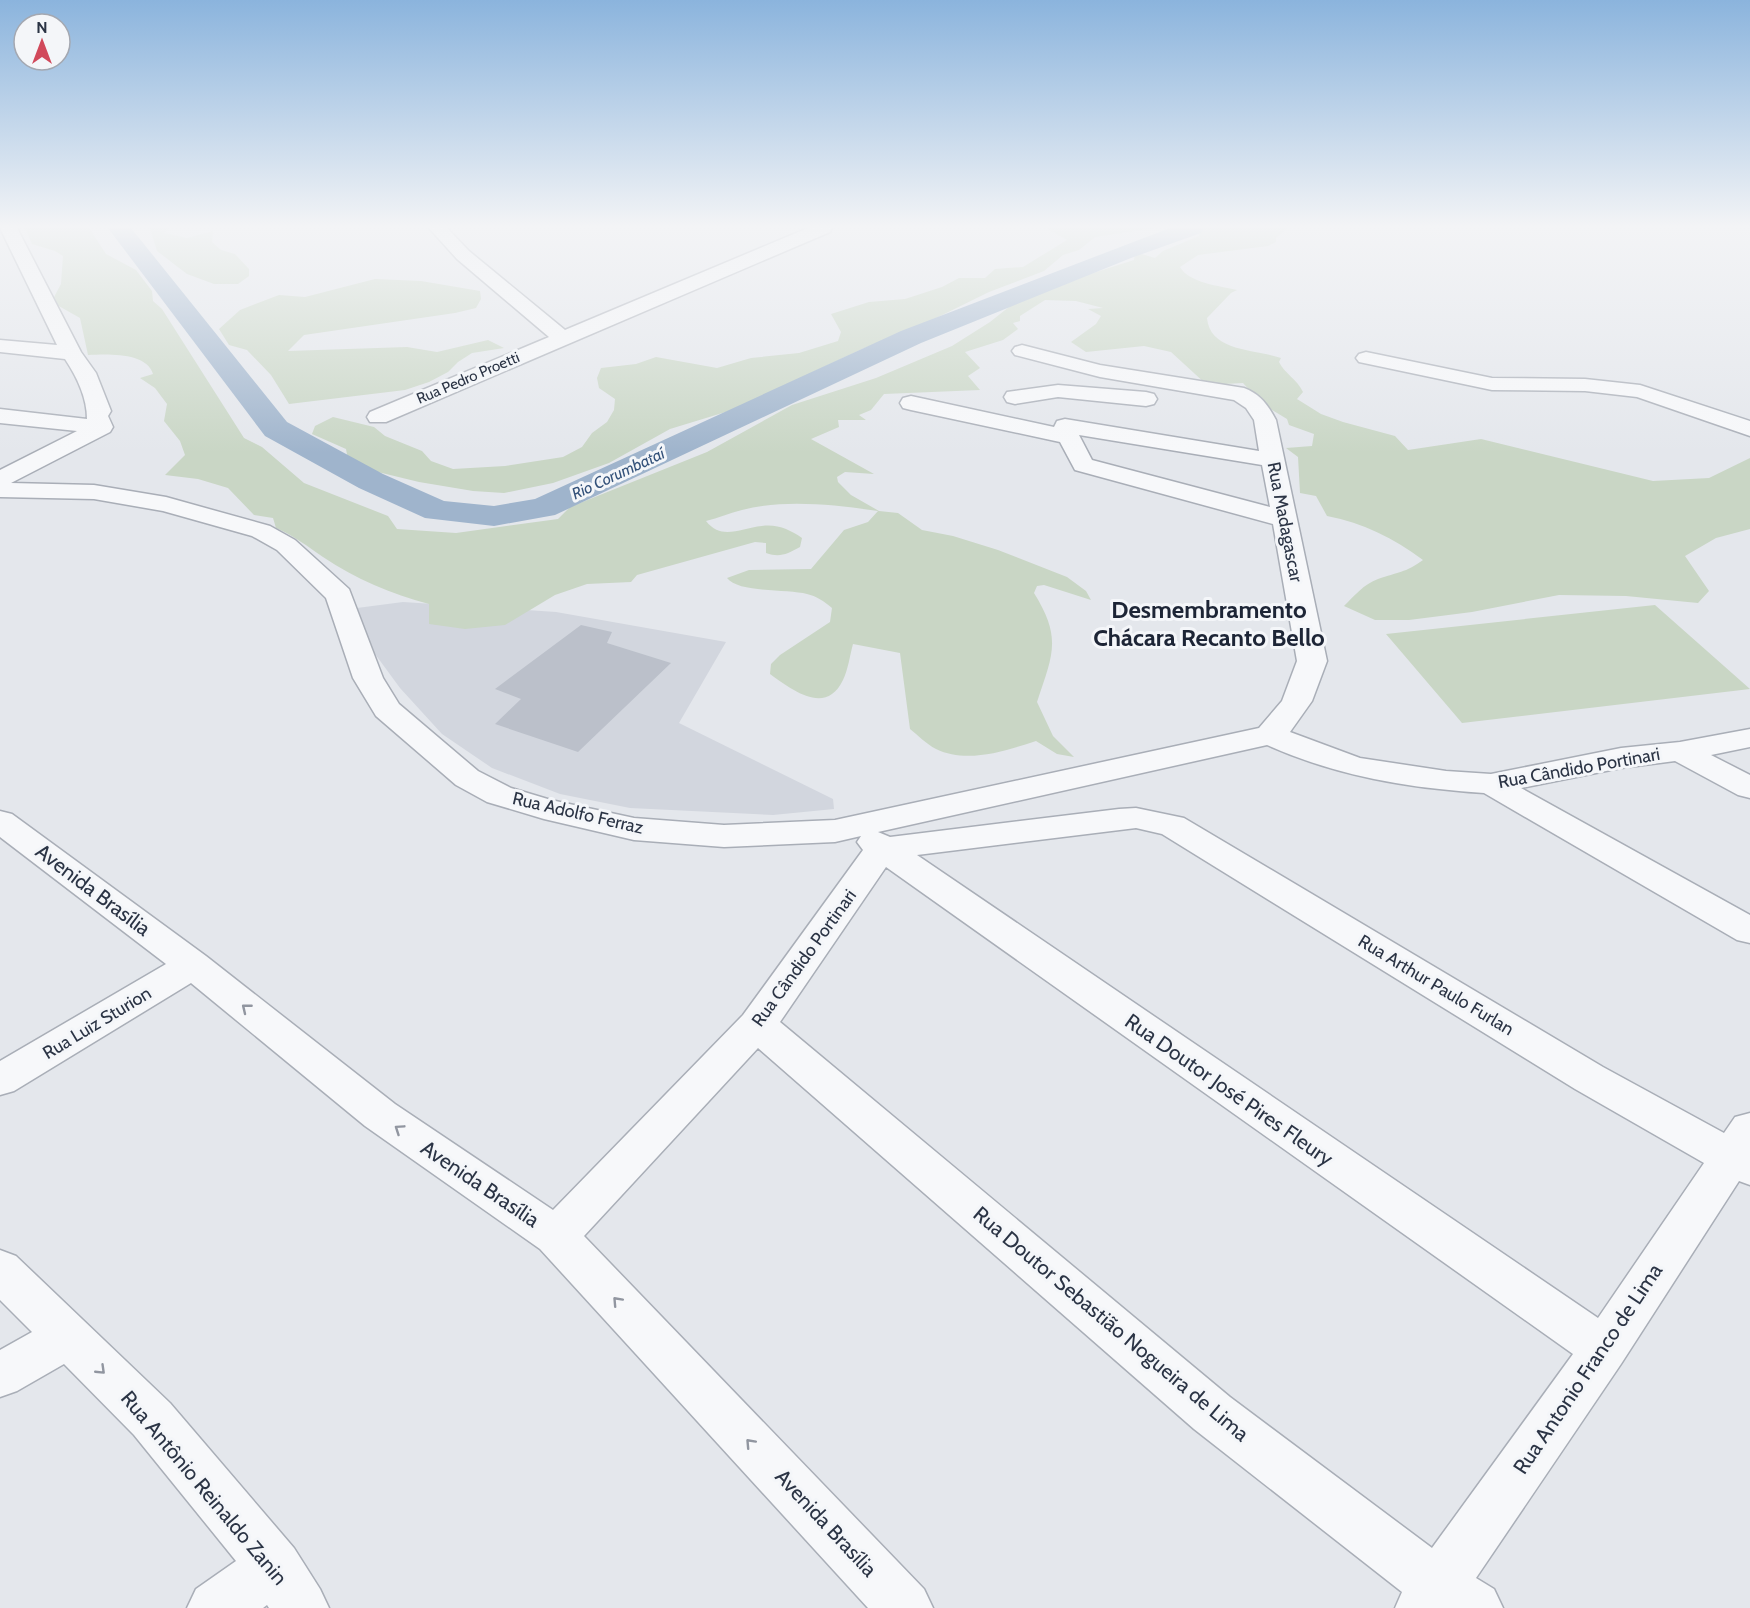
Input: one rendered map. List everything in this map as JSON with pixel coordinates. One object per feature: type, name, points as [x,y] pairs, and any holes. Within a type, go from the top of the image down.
[{"type":"street","points":[[46,303],[71,353],[85,373],[100,411],[97,416],[102,427]]},
{"type":"street","points":[[520,303],[561,338]]},
{"type":"street","name":"Rua Pedro Proetti","points":[[378,417],[645,303]]},
{"type":"street","points":[[0,346],[71,353]]},
{"type":"street","points":[[1022,351],[1100,371],[1236,393],[1252,401],[1259,409]]},
{"type":"street","points":[[1366,358],[1492,384],[1554,383],[1640,391],[1750,429]]},
{"type":"street","points":[[1015,397],[1058,391],[1259,409]]},
{"type":"street","points":[[911,403],[1069,437],[1083,465],[1284,519]]},
{"type":"street","name":"Rua Madagascar","points":[[1259,409],[1265,420],[1312,661],[1304,692],[1290,714],[1270,735]]},
{"type":"street","points":[[0,416],[102,427]]},
{"type":"street","points":[[1065,426],[1273,460]]},
{"type":"street","points":[[0,480],[102,427]]},
{"type":"street","name":"Rua Adolfo Ferraz","points":[[0,490],[94,492],[166,504],[261,531],[286,545],[339,595],[368,678],[387,710],[467,778],[499,795],[544,809],[634,829],[724,836],[803,834],[870,838]]},
{"type":"street","points":[[870,838],[1270,735]]},
{"type":"street","name":"Rua Cândido Portinari","points":[[1270,735],[1311,753],[1354,767],[1446,781],[1491,784],[1621,758],[1680,751],[1750,738]]},
{"type":"street","points":[[1680,751],[1750,788]]},
{"type":"street","points":[[1491,784],[1750,931]]},
{"type":"street","name":"Rua Arthur Paulo Furlan","points":[[870,838],[1136,818],[1172,825],[1589,1078],[1744,1151]]},
{"type":"street","name":"Avenida Brasília","points":[[0,821],[193,965],[380,1115],[556,1236],[905,1608]]},
{"type":"street","name":"Rua Cândido Portinari","points":[[556,1236],[757,1025],[870,838]]},
{"type":"street","name":"Rua Doutor José Pires Fleury","points":[[870,838],[1604,1349]]},
{"type":"street","name":"Rua Luiz Sturion","points":[[0,1080],[193,965]]},
{"type":"street","name":"Rua Doutor Sebastião Nogueira de Lima","points":[[757,1025],[1212,1413],[1446,1601]]},
{"type":"street","name":"Rua Antonio Franco de Lima","points":[[1446,1601],[1604,1349],[1744,1151]]},
{"type":"street","name":"Rua Antônio Reinaldo Zanin","points":[[0,1270],[152,1419],[288,1587]]},
{"type":"street","points":[[0,1375],[68,1336]]},
{"type":"street","points":[[215,1608],[288,1587]]},
{"type":"shaded area","points":[[403,602],[556,612],[726,642],[679,723],[833,799],[834,809],[773,815],[630,808],[560,794],[492,768],[442,734],[400,688],[367,643],[357,608]]},
{"type":"green space","points":[[56,303],[155,303],[162,309],[244,438],[262,447],[304,483],[388,516],[397,529],[456,533],[558,519],[570,507],[707,452],[792,405],[876,378],[952,346],[990,322],[1014,303],[1040,303],[1020,316],[1020,321],[1013,323],[1018,329],[1003,340],[965,352],[980,368],[968,376],[980,390],[884,394],[871,410],[859,415],[866,420],[838,420],[839,427],[811,439],[874,474],[845,472],[837,477],[838,482],[851,495],[879,511],[898,513],[922,530],[953,536],[998,550],[1067,577],[1086,591],[1091,600],[1044,585],[1037,586],[1034,593],[1049,622],[1052,646],[1037,702],[1053,736],[1074,757],[1057,754],[1036,741],[1012,749],[973,756],[948,753],[932,747],[910,729],[900,653],[853,644],[845,676],[836,691],[818,698],[788,687],[770,674],[771,664],[780,655],[830,622],[832,608],[810,595],[741,586],[727,578],[749,570],[811,569],[844,530],[868,522],[878,511],[793,504],[742,510],[706,521],[712,527],[725,532],[762,526],[779,527],[802,538],[800,547],[775,555],[766,553],[766,543],[755,542],[637,575],[631,582],[587,584],[555,595],[505,625],[465,629],[429,624],[429,604],[374,585],[335,565],[276,528],[273,518],[254,515],[228,488],[198,479],[165,475],[185,455],[180,441],[164,421],[167,404],[155,388],[140,378],[153,374],[149,367],[135,358],[125,356],[88,355],[80,318]]},
{"type":"green space","points":[[258,303],[479,303],[476,308],[455,313],[304,335],[288,351],[407,347],[437,352],[488,340],[504,348],[472,353],[448,372],[429,382],[405,390],[289,404],[271,375],[247,350],[229,345],[219,329],[240,310]]},
{"type":"green space","points":[[866,303],[967,303],[918,327],[862,349],[811,373],[787,388],[742,407],[670,429],[609,463],[553,483],[504,493],[473,491],[419,482],[349,465],[346,449],[312,434],[315,426],[333,417],[374,427],[385,436],[422,451],[431,461],[453,469],[505,466],[563,457],[582,447],[592,433],[607,422],[614,410],[615,399],[599,388],[597,378],[601,368],[636,364],[656,357],[717,368],[751,358],[799,353],[838,341],[841,332],[831,314]]},
{"type":"green space","points":[[1084,303],[1221,303],[1207,318],[1210,329],[1216,337],[1235,347],[1281,358],[1279,362],[1303,392],[1297,399],[1321,414],[1395,436],[1408,450],[1481,439],[1653,481],[1709,478],[1750,458],[1750,529],[1716,538],[1685,556],[1709,591],[1698,603],[1626,596],[1559,595],[1472,612],[1409,620],[1375,620],[1344,606],[1368,584],[1406,570],[1423,560],[1378,532],[1327,516],[1316,496],[1300,493],[1298,457],[1286,448],[1312,446],[1314,434],[1289,425],[1287,419],[1262,404],[1243,383],[1207,385],[1171,352],[1144,346],[1086,352],[1071,342],[1096,324],[1101,316],[1088,309],[1103,308]]},
{"type":"green space","points":[[1655,605],[1750,689],[1462,723],[1386,634]]},
{"type":"building","points":[[581,625],[612,632],[607,643],[671,663],[578,752],[495,724],[521,699],[495,689]]},
{"type":"waterway","name":"Rio Corumbataí","points":[[178,303],[276,429],[371,481],[437,511],[494,516],[543,508],[911,337],[996,303]]},
{"type":"district","name":"Desmembramento Chácara Recanto Bello","points":[[1209,624]]}]
